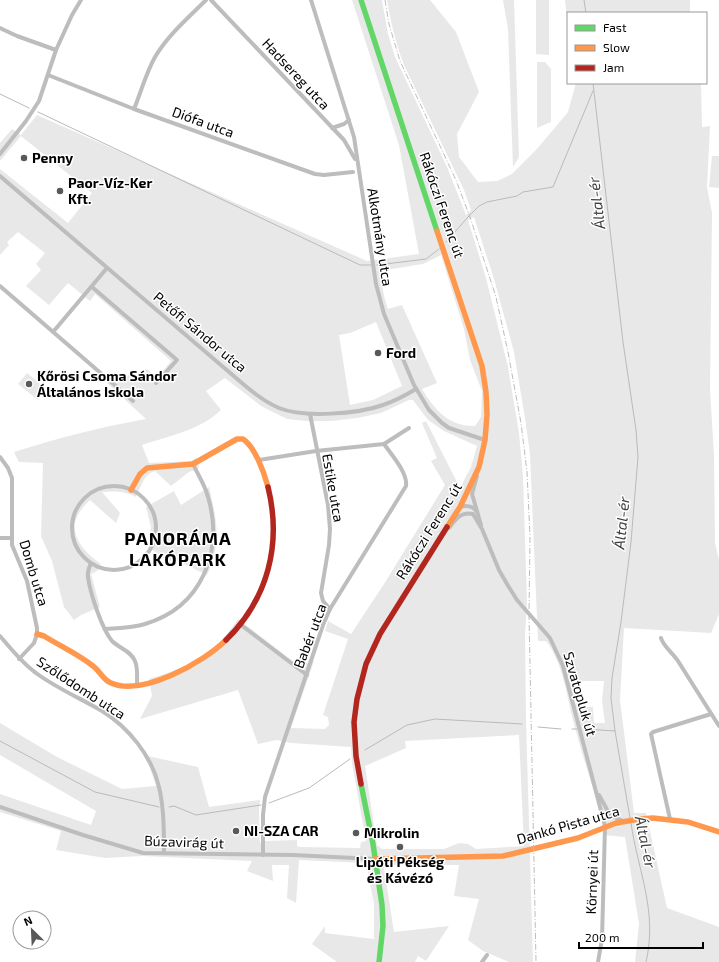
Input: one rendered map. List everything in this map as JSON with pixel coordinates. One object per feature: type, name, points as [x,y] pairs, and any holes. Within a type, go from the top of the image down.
[{"type":"main road","name":"Rákóczi Ferenc út","points":[[361,0],[482,366],[486,392],[487,415],[485,440],[479,467],[463,506],[436,544],[380,634],[366,664],[359,689],[354,722],[354,743],[382,905],[384,926],[379,962]]},
{"type":"main road","points":[[37,634],[44,636],[93,666],[110,683],[126,686],[137,685],[155,682],[166,678],[207,657],[229,640],[254,606],[264,585],[270,564],[274,528],[272,503],[266,480],[259,460],[246,441],[240,438],[237,439],[193,464],[147,468],[140,474],[131,490]]},
{"type":"main road","name":"Dankó Pista utca","points":[[375,859],[503,856],[578,838],[605,826],[629,820],[654,818],[670,819],[697,824],[719,832]]},
{"type":"street","points":[[0,154],[34,111],[39,101],[56,50],[72,15],[81,0]]},
{"type":"street","points":[[134,109],[151,65],[161,48],[175,31],[206,0]]},
{"type":"street","name":"Hadsereg utca","points":[[211,0],[350,148],[358,167]]},
{"type":"street","name":"Alkotmány utca","points":[[311,0],[355,141],[378,296],[384,314],[416,389],[429,410],[442,423],[458,431],[485,440]]},
{"type":"street","points":[[0,28],[17,36],[56,50]]},
{"type":"street","name":"Diófa utca","points":[[48,75],[134,109],[315,174],[324,175],[353,172]]},
{"type":"street","points":[[332,128],[344,124],[349,120]]},
{"type":"street","name":"Petőfi Sándor utca","points":[[0,176],[222,366],[264,399],[285,410],[310,414],[362,410],[383,405],[416,389]]},
{"type":"street","points":[[53,332],[107,268]]},
{"type":"street","points":[[0,286],[133,401]]},
{"type":"street","points":[[92,287],[177,360],[156,383]]},
{"type":"street","name":"Estike utca","points":[[310,414],[316,451],[325,488],[330,529],[329,546],[321,596],[324,603],[330,609]]},
{"type":"street","points":[[259,460],[316,451],[384,444],[409,428]]},
{"type":"street","name":"Babér utca","points":[[263,854],[263,815],[265,797],[322,628],[330,609],[406,486],[404,474],[384,444]]},
{"type":"street","name":"Domb utca","points":[[0,457],[6,464],[12,478],[11,538],[14,552],[24,574],[33,603],[37,624],[37,634]]},
{"type":"street","points":[[105,628],[137,626],[162,617],[182,602],[201,580],[211,555],[214,539],[213,523],[205,486],[193,464]]},
{"type":"street","name":"Szvatopluk út","points":[[479,467],[472,494],[482,529]]},
{"type":"street","points":[[116,486],[131,490],[145,500],[154,517],[155,534],[150,549],[139,561],[122,568],[105,568],[92,563],[76,546],[73,533],[74,517],[79,505],[87,496],[101,488],[116,486]]},
{"type":"street","points":[[463,506],[475,509],[479,516]]},
{"type":"street","name":"Szvatopluk út","points":[[463,506],[473,514],[482,529],[499,570],[516,600],[546,634],[559,656],[605,826]]},
{"type":"street","points":[[436,544],[462,514],[467,512],[473,514]]},
{"type":"street","points":[[0,538],[11,538]]},
{"type":"street","points":[[92,563],[88,572],[88,577],[93,599],[105,628],[113,642],[131,655],[134,660],[137,672],[137,685]]},
{"type":"street","points":[[241,625],[307,675]]},
{"type":"street","points":[[19,659],[32,646],[37,634]]},
{"type":"street","name":"Szőlődomb utca","points":[[0,636],[19,659],[40,677],[114,719],[140,746],[150,763],[159,786],[164,854]]},
{"type":"street","points":[[661,638],[662,643],[673,653],[711,714],[717,720],[719,726]]},
{"type":"street","points":[[670,819],[651,734],[653,732],[711,714]]},
{"type":"street","name":"Szvatopluk út","points":[[595,789],[610,815],[629,820]]},
{"type":"street","name":"Búzavirág út","points":[[0,806],[69,831],[143,852],[164,854],[263,854],[375,859]]},
{"type":"street","name":"Környei út","points":[[598,962],[602,939],[605,826]]},
{"type":"street","points":[[482,962],[487,955]]},
{"type":"shaded area","points":[[352,0],[382,0],[388,34],[395,57],[447,167],[466,215],[471,210],[464,190],[404,65],[394,33],[387,0],[430,0],[456,32],[479,92],[457,134],[459,157],[478,182],[497,181],[512,174],[536,150],[568,112],[576,84],[701,84],[702,127],[710,126],[707,187],[712,213],[710,389],[714,456],[715,543],[719,560],[719,614],[711,633],[624,628],[620,700],[634,813],[646,813],[667,908],[719,927],[719,962],[635,962],[639,924],[625,837],[603,835],[604,824],[577,737],[564,681],[557,659],[546,641],[538,641],[530,454],[525,418],[514,352],[494,279],[474,217],[468,220],[486,278],[508,367],[519,433],[523,476],[527,604],[525,634],[526,719],[533,962],[509,962],[483,951],[468,940],[479,899],[454,896],[459,865],[388,865],[384,868],[394,932],[449,926],[426,961],[418,956],[415,962],[337,962],[312,944],[325,926],[325,933],[374,939],[374,904],[366,863],[299,860],[296,903],[287,898],[289,865],[272,865],[273,881],[247,871],[252,861],[142,856],[105,858],[56,850],[61,831],[0,812],[0,794],[91,825],[96,811],[0,755],[0,723],[57,757],[122,789],[156,786],[149,765],[143,755],[198,767],[209,807],[260,800],[260,843],[266,841],[297,840],[297,846],[299,847],[360,848],[361,842],[366,841],[352,763],[351,747],[291,743],[277,740],[258,744],[238,690],[140,719],[152,696],[149,679],[183,667],[207,654],[221,642],[238,619],[298,665],[314,661],[291,728],[325,729],[329,725],[328,717],[323,715],[348,639],[325,631],[328,621],[351,634],[384,584],[445,485],[431,461],[437,458],[422,423],[426,421],[460,488],[471,467],[477,446],[444,431],[428,420],[413,400],[409,400],[381,413],[357,418],[332,421],[287,419],[261,406],[225,378],[206,391],[221,410],[213,417],[184,432],[142,445],[149,463],[191,461],[196,458],[199,465],[198,469],[189,472],[171,486],[155,471],[145,478],[136,497],[119,492],[102,492],[120,513],[116,523],[90,500],[82,509],[75,526],[76,534],[79,542],[85,550],[101,564],[97,571],[91,574],[100,607],[81,615],[74,620],[64,607],[52,561],[41,536],[43,463],[19,462],[14,452],[80,433],[146,419],[107,383],[147,369],[157,378],[171,361],[95,294],[90,301],[68,283],[49,305],[26,286],[41,270],[36,264],[45,253],[18,232],[7,242],[9,245],[0,255],[0,169],[68,223],[92,193],[21,136],[0,161],[0,143],[12,129],[21,135],[37,115],[367,261],[419,254],[399,145]],"holes":[[[441,255],[464,329],[470,360],[482,391],[481,417],[475,426],[466,426],[450,420],[437,410],[422,389],[437,383],[402,305],[388,309],[379,271],[423,264]],[[376,322],[402,386],[373,400],[350,405],[339,335],[350,333]],[[571,681],[604,681],[602,701],[605,723],[594,723],[593,707],[585,707],[575,703]],[[519,735],[524,846],[476,849],[468,844],[459,843],[444,849],[382,849],[377,845],[365,766],[406,748],[405,741]]]},
{"type":"shaded area","points":[[503,0],[514,0],[519,157],[513,167],[508,29]]},
{"type":"shaded area","points":[[536,0],[549,0],[549,55],[536,54]]},
{"type":"shaded area","points":[[565,0],[690,0],[690,12],[567,12],[567,19]]},
{"type":"shaded area","points":[[537,62],[545,62],[551,69],[551,122],[537,128]]},
{"type":"shaded area","points":[[712,156],[719,156],[719,188],[709,187]]},
{"type":"shaded area","points":[[27,373],[47,390],[38,400],[18,384]]},
{"type":"shaded area","points":[[209,487],[217,532],[215,553],[207,575],[178,561],[173,566],[148,546],[151,527],[146,507],[174,491],[181,505]]},
{"type":"waterway","name":"Által-ér","points":[[584,0],[586,12]]},
{"type":"waterway","name":"Által-ér","points":[[593,84],[623,342],[636,430],[638,457],[631,542],[612,678],[611,698],[615,731],[630,818]]},
{"type":"waterway","points":[[446,242],[479,206],[487,202],[517,196],[523,192],[553,187],[593,91]]},
{"type":"waterway","points":[[0,94],[29,108]]},
{"type":"waterway","points":[[38,112],[360,265],[371,265]]},
{"type":"waterway","points":[[377,265],[426,259],[439,249]]},
{"type":"waterway","points":[[365,750],[407,725],[435,719],[522,724]]},
{"type":"waterway","points":[[538,727],[561,729]]},
{"type":"waterway","points":[[572,729],[577,729]]},
{"type":"waterway","points":[[584,729],[615,731]]},
{"type":"waterway","points":[[0,741],[95,792],[159,807]]},
{"type":"waterway","points":[[269,803],[309,788],[350,759]]},
{"type":"waterway","points":[[169,807],[174,806],[196,815],[261,805]]},
{"type":"waterway","name":"Által-ér","points":[[631,823],[646,892],[650,926],[646,962]]},
{"type":"railway","points":[[385,0],[389,24],[400,61],[456,180],[471,220],[496,297],[521,423],[527,472],[530,536],[529,614],[536,962]]},
{"type":"traffic: fast","points":[[361,0],[437,231]]},
{"type":"traffic: fast","points":[[361,784],[373,844],[382,905],[383,926],[379,962]]},
{"type":"traffic: slow","points":[[437,231],[482,366],[486,392],[487,415],[485,440],[479,467],[460,507],[447,527]]},
{"type":"traffic: slow","points":[[131,490],[140,474],[147,468],[193,464],[237,439],[243,439],[255,454],[268,487]]},
{"type":"traffic: slow","points":[[37,634],[44,636],[81,658],[95,668],[108,682],[124,686],[139,685],[172,675],[203,658],[226,640]]},
{"type":"traffic: slow","points":[[375,859],[503,856],[578,838],[616,823],[640,819],[653,818],[688,822],[719,832]]},
{"type":"traffic: jam","points":[[226,640],[252,607],[268,570],[272,550],[273,529],[272,508],[268,487]]},
{"type":"traffic: jam","points":[[361,784],[356,756],[354,722],[357,699],[366,664],[380,634],[447,527]]},
{"type":"place","name":"Penny","points":[[24,158]]},
{"type":"place","name":"Paor-Víz-Ker Kft.","points":[[60,191]]},
{"type":"place","name":"Ford","points":[[378,353]]},
{"type":"place","name":"Kőrösi Csoma Sándor Általános Iskola","points":[[29,384]]},
{"type":"place","name":"NI-SZA CAR","points":[[236,831]]},
{"type":"place","name":"Mikrolin","points":[[356,833]]},
{"type":"place","name":"Lipóti Pékség és Kávézó","points":[[400,847]]},
{"type":"district","name":"PANORÁMA LAKÓPARK","points":[[178,549]]}]
